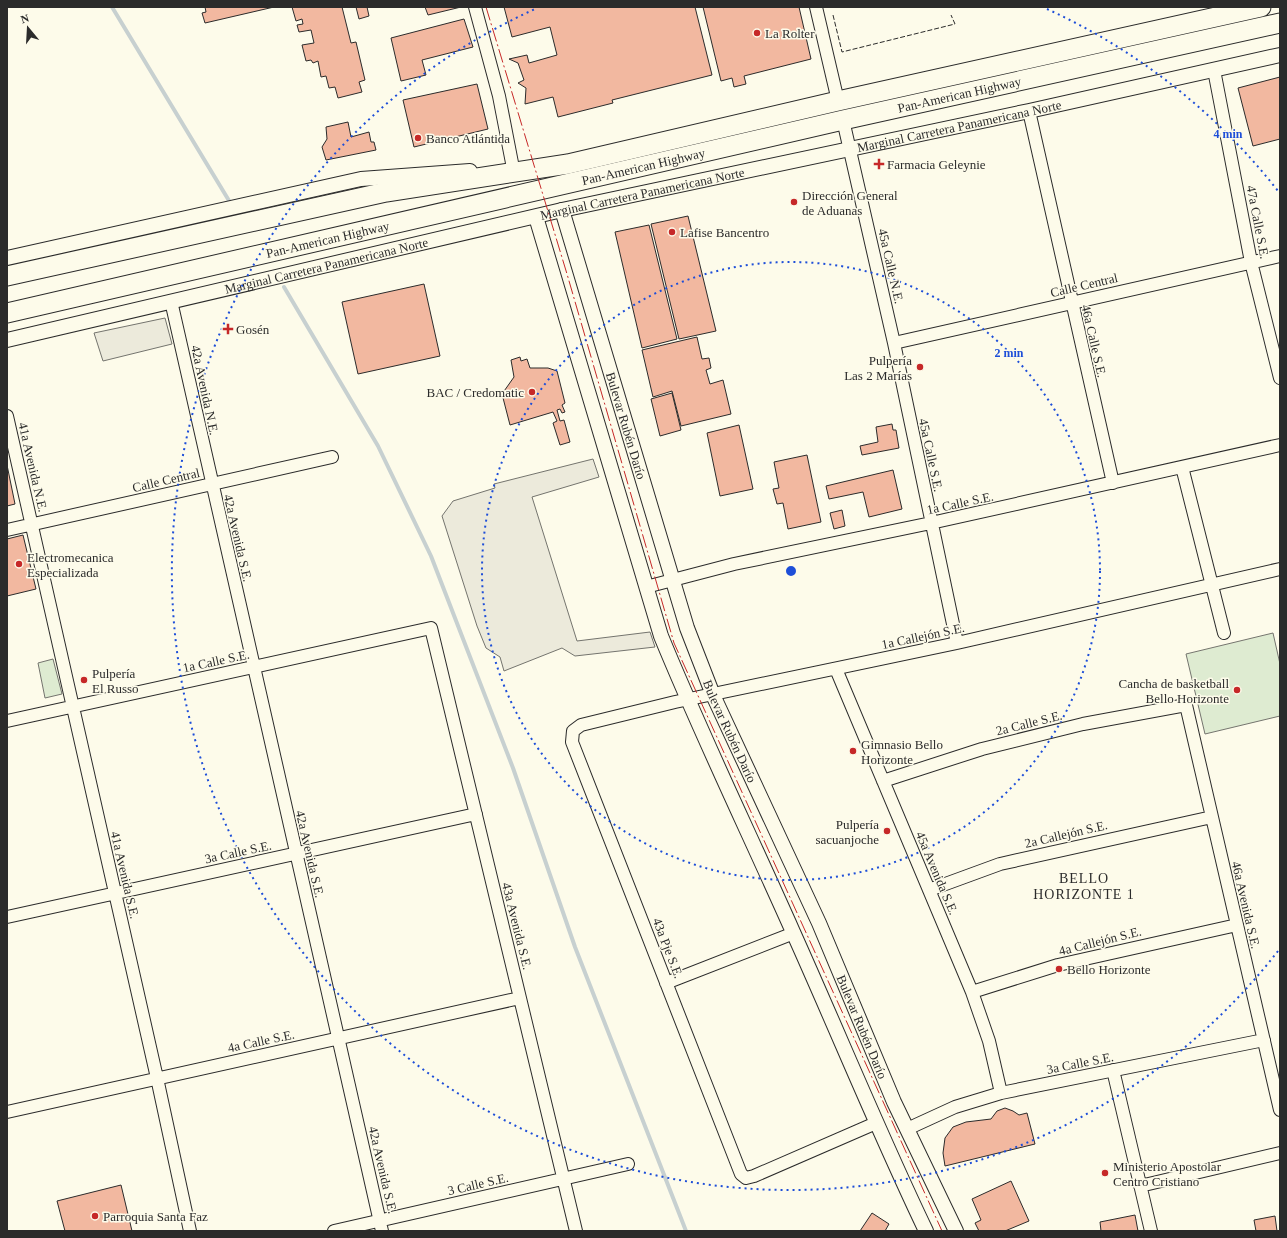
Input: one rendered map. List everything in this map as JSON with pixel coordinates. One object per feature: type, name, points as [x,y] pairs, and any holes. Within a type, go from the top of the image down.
[{"type":"highway","name":"Pan-American Highway","points":[[7,276],[386,192],[568,164],[1225,11],[1261,7]]},
{"type":"highway","name":"Pan-American Highway","points":[[7,313],[844,120],[1280,23]]},
{"type":"street","points":[[475,7],[499,96],[513,168]]},
{"type":"street","points":[[816,7],[838,101]]},
{"type":"street","name":"Marginal Carretera Panamericana Norte","points":[[7,340],[562,210],[1029,111],[1280,55]]},
{"type":"street","name":"47a Calle S.E.","points":[[1214,70],[1251,262],[1280,378]]},
{"type":"street","name":"46a Calle S.E.","points":[[1029,111],[1071,303],[1113,483]]},
{"type":"street","points":[[844,120],[851,149]]},
{"type":"street","name":"45a Calle N.E.","points":[[851,149],[894,343]]},
{"type":"street","points":[[7,258],[362,179],[568,164]]},
{"type":"street","name":"Bulevar Rubén Darío","points":[[562,210],[687,628],[712,695],[819,922],[907,1129],[956,1231]]},
{"type":"street","name":"Bulevar Rubén Darío","points":[[536,217],[661,636],[687,700],[794,933],[876,1123],[926,1231]]},
{"type":"street","name":"Calle Central","points":[[894,343],[1280,256]]},
{"type":"street","name":"42a Avenida N.E.","points":[[171,301],[211,484]]},
{"type":"street","name":"45a Calle S.E.","points":[[894,343],[957,643]]},
{"type":"street","name":"41a Avenida N.E.","points":[[7,416],[32,524]]},
{"type":"street","name":"1a Calle S.E.","points":[[646,587],[734,564],[931,524],[1280,445]]},
{"type":"street","name":"Calle Central","points":[[7,530],[332,457]]},
{"type":"street","points":[[1182,467],[1224,633]]},
{"type":"street","name":"42a Avenida S.E.","points":[[211,484],[381,1226]]},
{"type":"street","name":"41a Avenida S.E.","points":[[32,524],[190,1231]]},
{"type":"street","name":"1a Callejón S.E.","points":[[573,731],[581,725],[687,700],[957,643],[1280,568]]},
{"type":"street","name":"1a Calle S.E.","points":[[7,721],[431,628]]},
{"type":"street","name":"43a Avenida S.E.","points":[[431,628],[576,1231]]},
{"type":"street","name":"45a Avenida S.E.","points":[[836,669],[972,992],[989,1042],[1000,1093]]},
{"type":"street","name":"2a Calle S.E.","points":[[883,781],[982,749],[1083,724],[1186,705]]},
{"type":"street","name":"46a Avenida S.E.","points":[[1186,705],[1280,1110]]},
{"type":"street","name":"43a Pje S.E.","points":[[573,731],[572,742],[741,1174],[746,1178],[754,1176],[876,1123]]},
{"type":"street","name":"3a Calle S.E.","points":[[7,917],[476,814]]},
{"type":"street","name":"2a Callejón S.E.","points":[[929,890],[1000,864],[1212,817]]},
{"type":"street","name":"4a Callejón S.E.","points":[[972,992],[1058,965],[1237,925]]},
{"type":"street","points":[[666,983],[794,933]]},
{"type":"street","name":"4a Calle S.E.","points":[[7,1112],[520,998]]},
{"type":"street","name":"3a Calle S.E.","points":[[907,1129],[955,1107],[1000,1093],[1264,1040]]},
{"type":"street","points":[[1113,1070],[1151,1231]]},
{"type":"street","points":[[1140,1186],[1280,1154]]},
{"type":"street","name":"3 Calle S.E.","points":[[334,1231],[381,1226],[563,1179],[628,1164]]},
{"type":"green space","name":"Cancha de basketball Bello Horizonte","points":[[1273,633],[1280,664],[1280,716],[1205,734],[1186,654]]},
{"type":"green space","points":[[53,659],[62,694],[45,698],[38,663]]},
{"type":"shaded area","points":[[165,318],[172,344],[103,361],[94,333]]},
{"type":"shaded area","points":[[593,459],[599,477],[532,497],[577,641],[650,632],[655,647],[575,656],[562,648],[504,671],[500,657],[486,648],[477,626],[442,516],[453,501],[495,488],[494,484]]},
{"type":"building","points":[[205,7],[274,7],[205,23],[202,13],[206,12]]},
{"type":"building","points":[[292,7],[342,7],[351,43],[356,42],[365,80],[359,82],[362,92],[338,98],[335,87],[329,88],[326,76],[321,77],[318,61],[313,63],[311,60],[306,61],[302,45],[314,43],[311,30],[299,32],[297,25],[303,24],[302,19],[296,21]]},
{"type":"building","points":[[356,7],[367,7],[369,16],[359,19]]},
{"type":"building","points":[[425,7],[461,7],[428,15]]},
{"type":"building","points":[[504,7],[695,7],[712,75],[612,100],[613,103],[558,117],[553,97],[525,104],[526,88],[518,83],[524,80],[518,63],[509,59],[527,55],[529,63],[557,55],[550,27],[512,37]]},
{"type":"building","name":"La Rolter","points":[[703,7],[799,7],[811,59],[744,76],[746,84],[734,87],[732,78],[721,81]]},
{"type":"building","points":[[464,19],[473,47],[422,60],[426,75],[401,81],[391,38]]},
{"type":"building","points":[[1280,77],[1280,139],[1253,146],[1238,88]]},
{"type":"building","points":[[477,84],[488,129],[414,147],[403,100]]},
{"type":"building","points":[[348,122],[351,137],[369,132],[371,142],[374,142],[376,150],[326,160],[322,147],[327,139],[326,127]]},
{"type":"building","points":[[688,216],[716,331],[679,339],[651,224]]},
{"type":"building","points":[[649,225],[677,339],[642,348],[615,232]]},
{"type":"building","points":[[424,284],[440,356],[358,374],[342,302]]},
{"type":"building","points":[[697,337],[702,359],[709,358],[711,368],[706,370],[710,384],[723,380],[731,414],[681,426],[672,391],[653,397],[642,350]]},
{"type":"building","points":[[520,357],[521,361],[527,359],[530,368],[548,368],[557,371],[565,403],[562,405],[565,412],[562,413],[560,409],[557,410],[560,421],[564,420],[570,442],[560,445],[553,423],[557,421],[553,412],[510,425],[502,394],[514,377],[511,360]]},
{"type":"building","points":[[672,393],[681,430],[660,436],[651,399]]},
{"type":"building","points":[[892,424],[893,430],[896,430],[899,448],[862,455],[860,446],[878,442],[876,427]]},
{"type":"building","points":[[739,425],[753,489],[720,496],[707,433]]},
{"type":"building","points":[[807,455],[821,522],[788,529],[783,503],[777,504],[773,489],[779,488],[774,462]]},
{"type":"building","points":[[7,465],[15,504],[7,506]]},
{"type":"building","points":[[893,470],[902,509],[869,517],[863,492],[829,499],[826,486]]},
{"type":"building","points":[[842,510],[845,526],[834,529],[830,513]]},
{"type":"building","name":"Electromecanica Especializada","points":[[23,535],[36,589],[7,596],[7,539]]},
{"type":"building","points":[[1005,1108],[1019,1115],[1027,1113],[1035,1144],[945,1166],[943,1153],[945,1138],[953,1127],[966,1122],[991,1119],[997,1111]]},
{"type":"building","points":[[1011,1181],[1029,1221],[1005,1231],[979,1231],[975,1223],[981,1220],[972,1199]]},
{"type":"building","name":"Parroquia Santa Faz","points":[[121,1185],[132,1231],[65,1231],[57,1201]]},
{"type":"building","points":[[872,1213],[889,1224],[885,1231],[860,1231]]},
{"type":"building","points":[[1135,1215],[1138,1231],[1101,1231],[1100,1222]]},
{"type":"building","points":[[1275,1216],[1277,1231],[1256,1231],[1254,1220]]},
{"type":"waterway","points":[[112,7],[231,204]]},
{"type":"waterway","points":[[284,287],[378,446],[431,556],[513,768],[575,947],[686,1231]]},
{"type":"fence","points":[[833,15],[842,52],[955,24],[951,15]]},
{"type":"power","points":[[486,7],[567,274],[674,643],[942,1231]]},
{"type":"place","name":"La Rolter","points":[[757,33]]},
{"type":"place","name":"Banco Atlántida","points":[[418,138]]},
{"type":"place","name":"Farmacia Geleynie","points":[[879,164]]},
{"type":"place","name":"Dirección General de Aduanas","points":[[794,202]]},
{"type":"place","name":"Lafise Bancentro","points":[[672,232]]},
{"type":"place","name":"Gosén","points":[[228,329]]},
{"type":"place","name":"Pulpería Las 2 Marías","points":[[920,367]]},
{"type":"place","name":"BAC / Credomatic","points":[[532,392]]},
{"type":"place","name":"Electromecanica Especializada","points":[[19,564]]},
{"type":"place","name":"Pulpería El Russo","points":[[84,680]]},
{"type":"place","name":"Cancha de basketball Bello Horizonte","points":[[1237,690]]},
{"type":"place","name":"Gimnasio Bello Horizonte","points":[[853,751]]},
{"type":"place","name":"Pulpería sacuanjoche","points":[[887,831]]},
{"type":"place","name":"Bello Horizonte","points":[[1059,969]]},
{"type":"place","name":"Ministerio Apostolar Centro Cristiano","points":[[1105,1173]]},
{"type":"place","name":"Parroquia Santa Faz","points":[[95,1216]]},
{"type":"district","name":"BELLO HORIZONTE 1","points":[[1084,886]]}]
